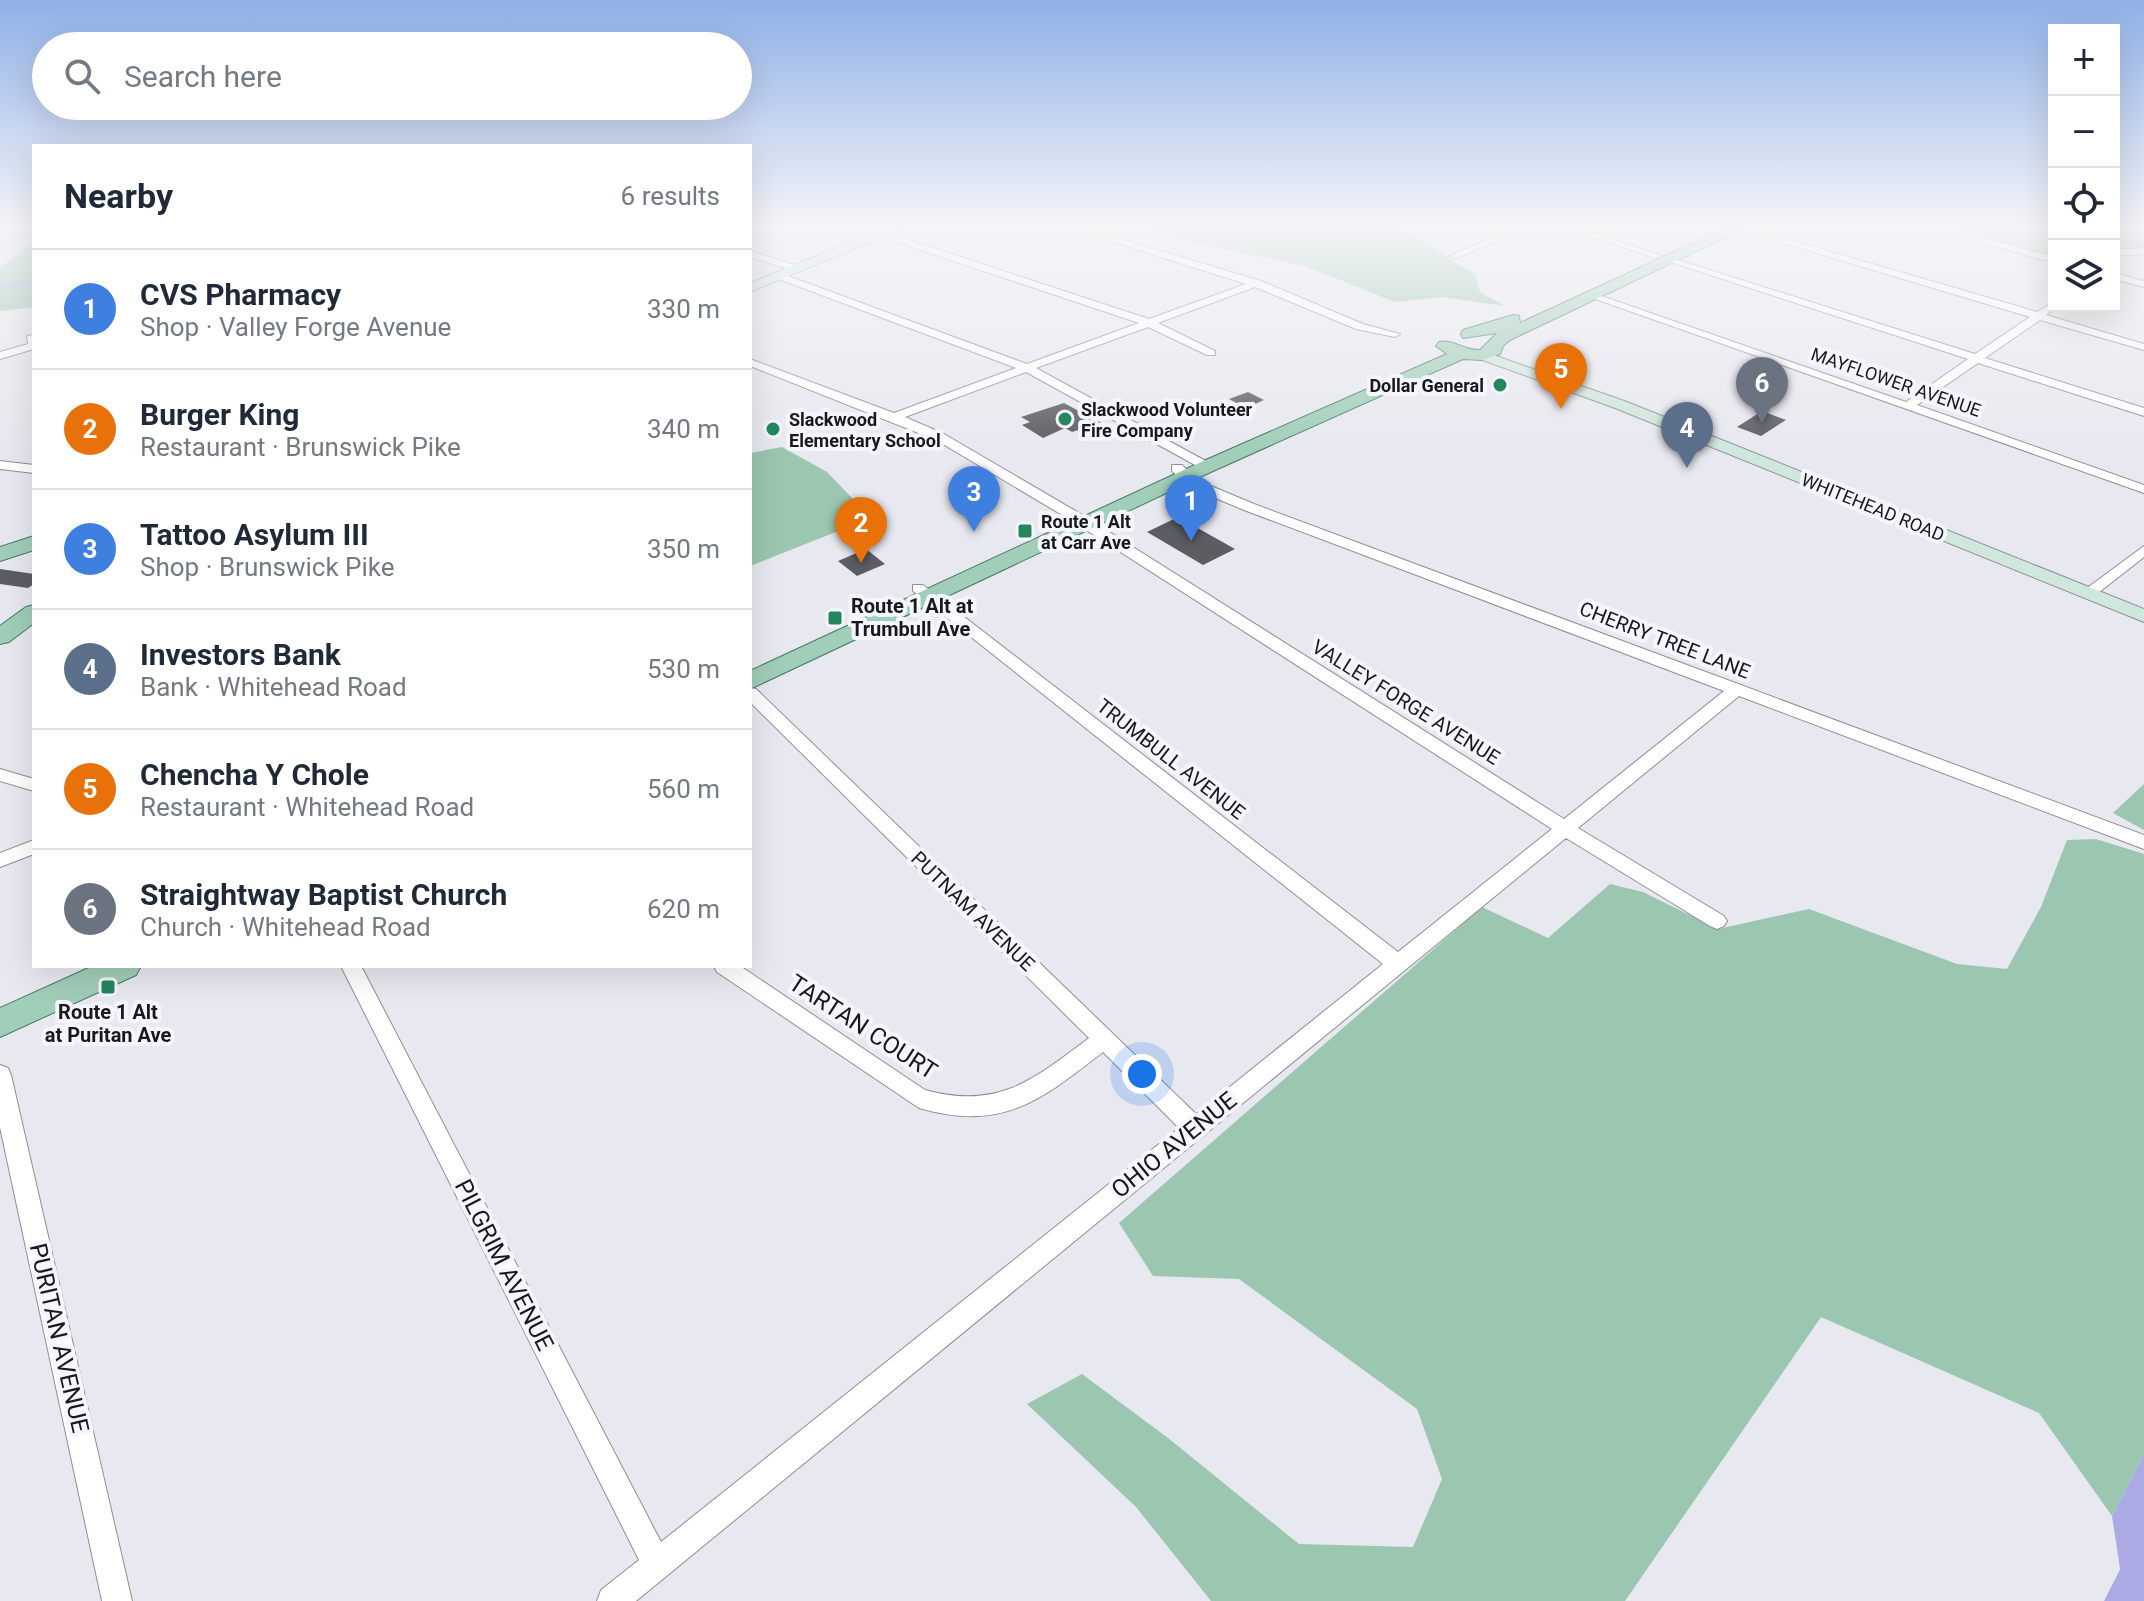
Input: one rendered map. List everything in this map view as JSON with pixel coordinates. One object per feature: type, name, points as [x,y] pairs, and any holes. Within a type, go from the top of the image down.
[{"type":"main road","points":[[1453,350],[1443,341],[1448,336],[1493,329],[1558,302]]},
{"type":"main road","points":[[752,680],[923,593],[1190,468],[1453,350],[1490,350],[1577,302]]},
{"type":"main road","points":[[1469,334],[1488,338],[1490,350]]},
{"type":"main road","name":"WHITEHEAD ROAD","points":[[1490,350],[2144,616]]},
{"type":"main road","points":[[0,554],[32,544]]},
{"type":"main road","points":[[752,664],[923,593]]},
{"type":"main road","points":[[0,637],[32,613]]},
{"type":"main road","points":[[0,1004],[80,968]]},
{"type":"main road","points":[[0,1023],[121,968]]},
{"type":"street","name":"CHERRY TREE LANE","points":[[849,302],[1027,368],[1249,507],[2144,842]]},
{"type":"street","points":[[1084,302],[1148,323],[1211,353]]},
{"type":"street","points":[[894,417],[1206,302]]},
{"type":"street","points":[[1301,302],[1360,327],[1395,334]]},
{"type":"street","name":"MAYFLOWER AVENUE","points":[[1608,302],[2144,489]]},
{"type":"street","points":[[1800,302],[2144,412]]},
{"type":"street","points":[[1989,302],[2144,347]]},
{"type":"street","points":[[1908,406],[2048,309]]},
{"type":"street","points":[[0,347],[32,342]]},
{"type":"street","points":[[0,356],[32,342]]},
{"type":"street","name":"VALLEY FORGE AVENUE","points":[[752,363],[940,437],[1080,520],[1565,829],[1717,921]]},
{"type":"street","points":[[0,465],[32,469]]},
{"type":"street","points":[[2088,594],[2144,550]]},
{"type":"street","name":"TRUMBULL AVENUE","points":[[923,593],[1398,964]]},
{"type":"street","name":"OHIO AVENUE","points":[[612,1601],[1736,690]]},
{"type":"street","name":"PUTNAM AVENUE","points":[[752,695],[1195,1128]]},
{"type":"street","points":[[0,775],[32,784]]},
{"type":"street","points":[[0,860],[32,848]]},
{"type":"street","name":"PILGRIM AVENUE","points":[[352,968],[657,1565]]},
{"type":"street","name":"TARTAN COURT","points":[[727,968],[919,1098],[960,1109],[1004,1104],[1029,1094],[1104,1039]]},
{"type":"street","name":"PURITAN AVENUE","points":[[0,1075],[117,1601]]},
{"type":"green space","points":[[0,302],[32,302],[32,307],[0,311]]},
{"type":"green space","points":[[1475,302],[1497,302],[1504,306]]},
{"type":"green space","points":[[782,447],[827,472],[871,518],[752,565],[752,453]]},
{"type":"green space","points":[[2144,784],[2144,830],[2113,813]]},
{"type":"green space","points":[[2096,839],[2144,854],[2144,1454],[2112,1516],[2039,1413],[1821,1317],[1625,1601],[1211,1601],[1136,1507],[1027,1404],[1082,1374],[1168,1438],[1299,1544],[1413,1547],[1442,1479],[1417,1409],[1239,1279],[1153,1276],[1119,1223],[1482,907],[1548,938],[1610,884],[1643,892],[1718,929],[1809,909],[1957,964],[2007,969],[2041,907],[2067,840]]},
{"type":"water","points":[[2144,1454],[2144,1601],[2125,1601],[2112,1516]]},
{"type":"building","points":[[1248,392],[1264,400],[1246,408],[1229,399]]},
{"type":"building","name":"Slackwood Volunteer Fire Company","points":[[1064,403],[1101,423],[1072,432],[1065,428],[1043,438],[1022,425],[1030,422],[1021,417]]},
{"type":"building","points":[[1762,411],[1786,420],[1761,436],[1737,427]]},
{"type":"building","points":[[1178,517],[1235,549],[1203,565],[1147,532]]},
{"type":"building","points":[[866,549],[885,564],[857,576],[838,561]]},
{"type":"building","points":[[0,569],[32,574],[32,585],[28,588],[0,584]]},
{"type":"waterway","points":[[2117,1601],[2144,1549]]},
{"type":"place","name":"Dollar General","points":[[1500,385]]},
{"type":"place","name":"Chencha Y Chole","points":[[1561,409]]},
{"type":"place","name":"Slackwood Volunteer Fire Company","points":[[1065,419]]},
{"type":"place","name":"Straightway Baptist Church","points":[[1762,423]]},
{"type":"place","name":"Slackwood Elementary School","points":[[773,429]]},
{"type":"place","name":"Investors Bank","points":[[1687,468]]},
{"type":"place","name":"Route 1 Alt at Carr Ave","points":[[1025,531]]},
{"type":"place","name":"Tattoo Asylum III","points":[[974,532]]},
{"type":"place","name":"CVS Pharmacy","points":[[1191,541]]},
{"type":"place","name":"Burger King","points":[[861,563]]},
{"type":"place","name":"Route 1 Alt at Trumbull Ave","points":[[835,618]]},
{"type":"place","name":"Route 1 Alt at Puritan Ave","points":[[108,987]]}]
